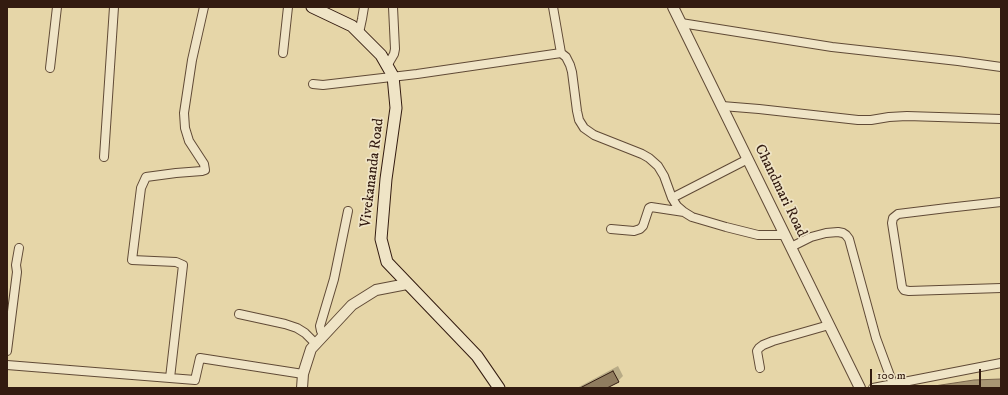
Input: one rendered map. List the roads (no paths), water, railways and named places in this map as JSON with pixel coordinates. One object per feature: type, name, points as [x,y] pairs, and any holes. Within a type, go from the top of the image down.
[{"type":"main road","name":"Vivekananda Road","points":[[312,7],[352,26],[381,55],[390,71],[396,108],[386,179],[381,238],[387,262],[477,356],[499,388]]},
{"type":"street","points":[[50,68],[57,7]]},
{"type":"street","points":[[104,157],[114,7]]},
{"type":"street","points":[[170,378],[183,264],[176,262],[132,260],[141,188],[146,177],[205,170],[204,164],[189,140],[185,128],[184,113],[192,60],[204,7]]},
{"type":"street","points":[[283,53],[288,7]]},
{"type":"street","points":[[359,33],[364,7]]},
{"type":"street","points":[[390,71],[395,49],[393,7]]},
{"type":"street","points":[[553,7],[560,53]]},
{"type":"street","name":"Chandmari Road","points":[[673,7],[860,388]]},
{"type":"street","points":[[681,24],[832,47],[1001,67]]},
{"type":"street","points":[[314,84],[323,84],[390,71],[417,74],[560,53],[566,57],[570,65],[577,111],[579,120],[584,128],[594,135],[649,158],[658,166],[664,176],[672,198],[677,206],[684,212],[692,217],[758,235],[785,235]]},
{"type":"street","points":[[722,106],[858,120],[907,116],[1001,119]]},
{"type":"street","points":[[672,198],[748,159]]},
{"type":"street","points":[[1001,202],[898,214],[893,218],[892,223],[902,287],[904,290],[908,292],[1001,288]]},
{"type":"street","points":[[611,229],[634,231],[640,229],[643,226],[648,210],[651,207],[684,212]]},
{"type":"street","points":[[324,335],[320,326],[334,279],[348,211]]},
{"type":"street","points":[[791,247],[811,237],[826,233],[843,233],[849,239],[876,338],[893,384]]},
{"type":"street","points":[[7,352],[17,272],[16,265],[20,248]]},
{"type":"street","points":[[302,388],[303,374],[311,349],[352,305],[376,290],[407,284]]},
{"type":"street","points":[[239,314],[297,328],[305,333],[316,344]]},
{"type":"street","points":[[760,368],[757,351],[763,345],[773,340],[829,325]]},
{"type":"street","points":[[7,365],[195,380],[200,358],[303,374]]},
{"type":"street","points":[[873,388],[1001,363]]}]
